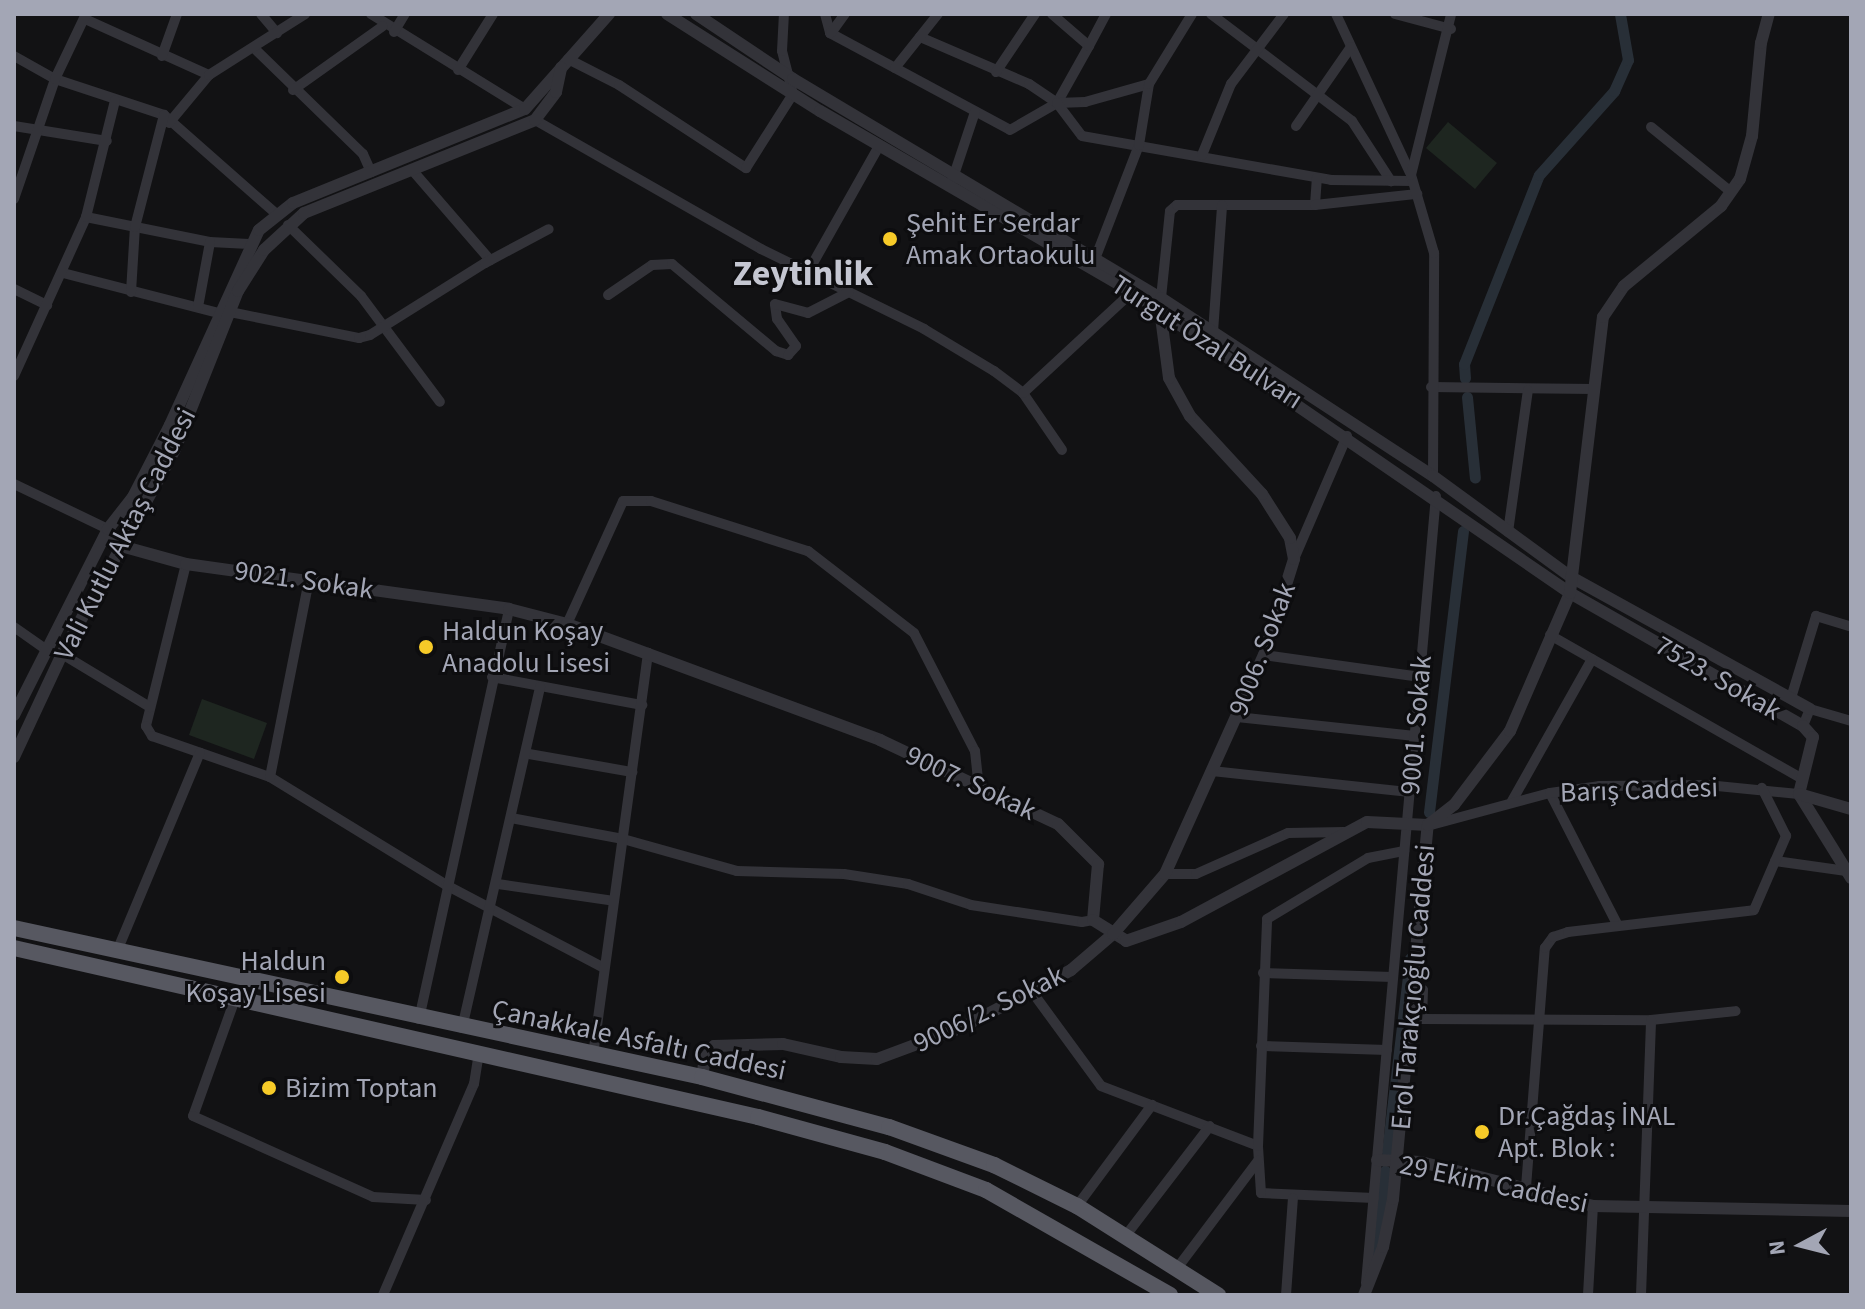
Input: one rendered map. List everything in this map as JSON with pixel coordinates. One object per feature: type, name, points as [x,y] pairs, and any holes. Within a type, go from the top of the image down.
[{"type":"highway","name":"Çanakkale Asfaltı Caddesi","points":[[14,928],[419,1019],[702,1077],[889,1127],[994,1165],[1077,1206],[1127,1234],[1218,1295]]},
{"type":"highway","name":"Çanakkale Asfaltı Caddesi","points":[[14,948],[758,1117],[885,1152],[986,1190],[1170,1295]]},
{"type":"street","points":[[162,56],[177,14]]},
{"type":"street","points":[[261,14],[277,33]]},
{"type":"street","points":[[131,292],[135,227],[167,119],[209,75],[305,14]]},
{"type":"street","points":[[371,14],[383,26],[525,109]]},
{"type":"street","points":[[394,32],[405,14]]},
{"type":"street","points":[[458,70],[493,14]]},
{"type":"street","name":"Vali Kutlu Aktaş Caddesi","points":[[14,757],[62,654],[175,449],[249,244],[275,213],[525,109],[609,14]]},
{"type":"street","name":"Turgut Özal Bulvarı","points":[[667,14],[879,146],[952,180],[1095,259],[1570,593]]},
{"type":"street","name":"Turgut Özal Bulvarı","points":[[696,14],[793,79],[1132,292],[1213,332],[1433,476],[1571,577],[1810,709]]},
{"type":"street","points":[[565,64],[619,85],[746,168],[793,94],[793,79],[783,59],[784,14]]},
{"type":"street","points":[[825,14],[831,33],[1010,130],[1057,103],[1085,102],[1149,84]]},
{"type":"street","points":[[831,33],[845,14]]},
{"type":"street","points":[[895,68],[938,14]]},
{"type":"street","points":[[996,72],[1035,14]]},
{"type":"street","points":[[1052,14],[1089,46]]},
{"type":"street","points":[[1057,103],[1106,14]]},
{"type":"street","points":[[1095,259],[1139,145],[1149,84],[1192,14]]},
{"type":"street","points":[[1211,14],[1352,121],[1391,181]]},
{"type":"street","points":[[1202,155],[1231,84],[1284,14]]},
{"type":"street","points":[[1336,14],[1412,178],[1434,253],[1431,387],[1436,496]]},
{"type":"street","points":[[1395,14],[1451,29]]},
{"type":"street","points":[[1412,178],[1451,29],[1451,14]]},
{"type":"street","name":"Erol Tarakçıoğlu Caddesi","points":[[1367,1293],[1383,1247],[1398,1161],[1428,825],[1454,805],[1510,731],[1570,593],[1603,317],[1624,286],[1671,250],[1731,192],[1748,160],[1769,14]]},
{"type":"street","points":[[14,199],[55,79],[86,16],[162,56],[209,75]]},
{"type":"street","points":[[293,90],[383,26]]},
{"type":"street","points":[[920,37],[1029,84],[1057,103],[1082,136],[1311,173],[1317,178],[1391,181],[1412,178]]},
{"type":"street","points":[[1296,126],[1351,47]]},
{"type":"street","points":[[254,48],[293,90],[363,154],[371,172]]},
{"type":"street","points":[[14,56],[55,79],[167,119],[275,213],[361,296],[440,402]]},
{"type":"street","name":"Vali Kutlu Aktaş Caddesi","points":[[14,715],[108,529],[133,497],[224,313],[264,250],[288,225],[321,205],[535,120],[556,92],[565,64]]},
{"type":"street","points":[[14,376],[86,217],[115,101]]},
{"type":"street","points":[[952,180],[975,112]]},
{"type":"street","points":[[535,120],[555,135],[808,272],[924,329],[1023,393],[1062,450]]},
{"type":"street","points":[[14,126],[107,141]]},
{"type":"street","points":[[1651,127],[1731,192]]},
{"type":"street","points":[[808,272],[879,146]]},
{"type":"street","points":[[413,171],[490,260]]},
{"type":"street","points":[[1315,205],[1317,178]]},
{"type":"street","points":[[1161,304],[1170,211],[1177,205],[1315,205],[1417,194]]},
{"type":"street","points":[[1213,332],[1222,205]]},
{"type":"street","points":[[86,217],[210,242],[249,244]]},
{"type":"street","points":[[63,273],[224,313],[359,338],[384,327],[490,260],[549,229]]},
{"type":"street","points":[[198,307],[210,242]]},
{"type":"street","points":[[608,295],[652,265],[672,264],[776,351],[788,355],[796,346],[774,313],[775,304],[808,313],[849,292]]},
{"type":"street","points":[[14,289],[47,305]]},
{"type":"street","points":[[1023,393],[1132,292]]},
{"type":"street","name":"9006. Sokak","points":[[1161,304],[1169,378],[1183,403],[1230,466],[1262,494],[1290,538],[1294,559],[1264,655],[1165,874]]},
{"type":"street","points":[[1431,387],[1594,389]]},
{"type":"street","points":[[1508,532],[1528,390]]},
{"type":"street","points":[[1294,559],[1347,436]]},
{"type":"street","points":[[14,484],[108,529],[121,546]]},
{"type":"street","name":"9001. Sokak","points":[[1367,1293],[1436,496]]},
{"type":"street","points":[[567,624],[623,501],[651,501],[808,551],[914,633],[975,751],[979,787]]},
{"type":"street","name":"9021. Sokak","points":[[121,546],[186,564],[509,609]]},
{"type":"street","points":[[186,564],[146,726],[152,736],[270,777],[446,885],[604,968]]},
{"type":"street","points":[[270,777],[309,580]]},
{"type":"street","name":"7523. Sokak","points":[[1570,593],[1803,726],[1813,737],[1799,794]]},
{"type":"street","points":[[419,1019],[509,609]]},
{"type":"street","name":"9007. Sokak","points":[[509,609],[567,624],[880,740],[1058,824],[1088,850],[1098,864],[1093,920]]},
{"type":"street","points":[[1791,698],[1816,616],[1851,627]]},
{"type":"street","points":[[14,627],[45,649]]},
{"type":"street","points":[[1550,635],[1801,778]]},
{"type":"street","points":[[593,1055],[648,653]]},
{"type":"street","points":[[62,654],[150,707]]},
{"type":"street","points":[[1264,655],[1420,677]]},
{"type":"street","points":[[1512,801],[1592,659]]},
{"type":"street","points":[[492,677],[642,705]]},
{"type":"street","points":[[462,1028],[529,754],[540,687]]},
{"type":"street","points":[[1803,726],[1810,709],[1851,721]]},
{"type":"street","points":[[1237,717],[1415,736]]},
{"type":"street","points":[[117,951],[200,753]]},
{"type":"street","points":[[529,754],[632,772]]},
{"type":"street","points":[[1212,771],[1410,792]]},
{"type":"street","name":"Barış Caddesi","points":[[1428,825],[1550,793],[1640,785],[1762,788],[1799,794],[1851,809]]},
{"type":"street","points":[[1526,1187],[1545,948],[1553,937],[1754,910],[1786,836],[1762,788]]},
{"type":"street","points":[[1550,793],[1618,926]]},
{"type":"street","points":[[1799,794],[1849,875]]},
{"type":"street","points":[[511,818],[623,839],[737,871],[844,874],[908,884],[971,905],[1093,920],[1126,941],[1140,940],[1181,922],[1367,822],[1428,825]]},
{"type":"street","points":[[1165,874],[1196,874],[1288,833],[1344,832]]},
{"type":"street","points":[[1374,1198],[1293,1198],[1261,1193],[1258,1146],[1267,919],[1368,858],[1404,851]]},
{"type":"street","points":[[1775,861],[1849,875]]},
{"type":"street","name":"9006/2. Sokak","points":[[702,1077],[705,1058],[714,1046],[783,1044],[841,1057],[877,1059],[963,1027],[1033,993],[1113,934],[1165,874]]},
{"type":"street","points":[[498,884],[614,901]]},
{"type":"street","points":[[1263,973],[1393,977]]},
{"type":"street","points":[[1411,989],[1423,990],[1422,1019],[1651,1020],[1736,1011]]},
{"type":"street","points":[[1033,993],[1101,1086],[1258,1146]]},
{"type":"street","points":[[235,999],[193,1116],[373,1197],[426,1200]]},
{"type":"street","points":[[1641,1295],[1648,1211],[1651,1020]]},
{"type":"street","points":[[1261,1046],[1387,1050]]},
{"type":"street","points":[[383,1295],[474,1084],[479,1054]]},
{"type":"street","points":[[1077,1206],[1152,1105]]},
{"type":"street","points":[[1127,1234],[1210,1126]]},
{"type":"street","name":"29 Ekim Caddesi","points":[[1377,1160],[1421,1162],[1593,1206],[1648,1211],[1851,1211]]},
{"type":"street","points":[[1178,1267],[1258,1161]]},
{"type":"street","points":[[1286,1295],[1293,1198]]},
{"type":"street","points":[[1588,1295],[1593,1206]]},
{"type":"shaded area","points":[[1448,122],[1497,163],[1475,189],[1426,148]]},
{"type":"shaded area","points":[[202,699],[267,723],[254,759],[189,735]]},
{"type":"waterway","points":[[1465,378],[1464,364],[1539,175],[1614,91],[1628,60],[1620,14]]},
{"type":"waterway","points":[[1467,397],[1475,478]]},
{"type":"waterway","points":[[1429,812],[1463,531]]},
{"type":"waterway","points":[[1387,1152],[1410,958]]},
{"type":"waterway","points":[[1375,1255],[1385,1171]]},
{"type":"place","name":"Şehit Er Serdar Amak Ortaokulu","points":[[890,239]]},
{"type":"place","name":"Haldun Koşay Anadolu Lisesi","points":[[426,647]]},
{"type":"place","name":"Haldun Koşay Lisesi","points":[[342,977]]},
{"type":"place","name":"Bizim Toptan","points":[[269,1088]]},
{"type":"place","name":"Dr.Çağdaş İNAL Apt. Blok :","points":[[1482,1132]]},
{"type":"district","name":"Zeytinlik","points":[[803,274]]}]
